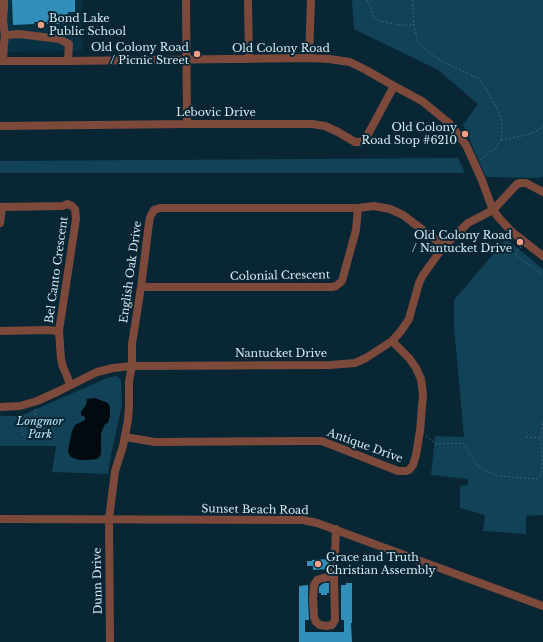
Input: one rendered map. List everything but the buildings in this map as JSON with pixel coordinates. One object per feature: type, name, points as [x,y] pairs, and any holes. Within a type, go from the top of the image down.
[{"type":"street","points":[[2,61],[5,38],[3,20],[4,0]]},
{"type":"street","points":[[186,0],[187,124]]},
{"type":"street","points":[[248,0],[249,59]]},
{"type":"street","points":[[309,58],[311,0]]},
{"type":"street","points":[[5,38],[8,35],[19,34],[59,39],[69,44],[68,61]]},
{"type":"street","name":"Old Colony Road","points":[[2,61],[309,58],[350,62],[422,101],[449,123],[466,145],[493,210],[506,226],[543,256]]},
{"type":"street","name":"Lebovic Drive","points":[[0,126],[312,124],[325,126],[355,142],[362,142],[366,138],[394,86]]},
{"type":"street","points":[[493,210],[518,183],[526,183],[543,192]]},
{"type":"street","name":"Bel Canto Crescent","points":[[1,207],[63,206],[67,204],[75,209],[76,219],[59,331],[61,359],[70,385]]},
{"type":"street","name":"English Oak Drive","points":[[109,520],[115,471],[125,437],[129,406],[132,344],[141,287],[148,223],[154,210],[160,208],[358,208],[374,206],[390,209],[403,215],[444,246]]},
{"type":"street","points":[[0,223],[1,207]]},
{"type":"street","name":"Colonial Crescent","points":[[141,287],[324,288],[336,286],[342,281],[356,230],[358,208]]},
{"type":"street","name":"Nantucket Drive","points":[[0,408],[20,406],[37,401],[97,372],[113,368],[132,366],[342,365],[355,363],[366,358],[392,341],[409,319],[423,276],[444,246],[468,222],[493,210]]},
{"type":"street","points":[[0,331],[59,331]]},
{"type":"street","name":"Antique Drive","points":[[125,437],[155,442],[322,441],[398,471],[402,472],[409,470],[413,465],[420,431],[423,394],[421,378],[416,368],[392,341]]},
{"type":"street","name":"Sunset Beach Road","points":[[0,519],[298,519],[317,523],[543,606]]},
{"type":"street","name":"Dunn Drive","points":[[109,520],[110,642]]},
{"type":"street","points":[[334,576],[317,580],[314,585],[314,617],[316,622],[320,625],[332,625],[334,620],[336,530]]},
{"type":"path","points":[[367,0],[373,16],[379,21],[400,25],[414,25]]},
{"type":"path","points":[[413,0],[414,25],[417,39],[421,45],[443,62],[478,78],[496,106],[502,121],[502,134],[496,148],[475,164]]},
{"type":"path","points":[[500,140],[527,134],[540,129],[543,126]]},
{"type":"path","points":[[525,241],[516,252],[516,256],[543,274]]},
{"type":"path","points":[[34,421],[36,413],[35,409]]},
{"type":"path","points":[[21,414],[22,419],[31,422]]},
{"type":"path","points":[[42,419],[47,420],[50,423],[46,431],[26,438],[24,437],[21,429],[22,426],[31,422],[42,419]]},
{"type":"path","points":[[420,431],[436,444],[463,444],[480,468],[498,476],[536,478],[540,476],[542,471],[543,421]]},
{"type":"path","points":[[31,422],[36,435]]},
{"type":"path","points":[[526,437],[542,437]]},
{"type":"shaded area","name":"Bond Lake Public School","points":[[0,0],[82,0],[82,51],[0,52]]},
{"type":"shaded area","points":[[95,398],[108,403],[110,407],[108,423],[105,424],[101,433],[101,454],[97,459],[80,460],[73,458],[70,456],[68,451],[72,431],[75,425],[85,420],[85,417],[81,415],[81,412],[86,405],[87,399]]},
{"type":"green space","points":[[352,0],[543,0],[543,177],[486,177],[463,125],[478,104],[438,70],[354,29]]},
{"type":"green space","points":[[458,158],[465,173],[0,173],[0,161]]},
{"type":"green space","points":[[506,239],[543,269],[543,515],[526,516],[526,534],[483,531],[485,515],[460,508],[460,486],[468,485],[468,479],[431,475],[435,436],[464,437],[454,327],[454,300]]},
{"type":"green space","name":"Longmor Park","points":[[117,376],[121,380],[122,405],[108,474],[52,472],[56,446],[0,446],[0,416],[17,416],[27,413],[107,378]]},
{"type":"place","name":"Bond Lake Public School","points":[[41,25]]},
{"type":"place","name":"Old Colony Road / Picnic Street","points":[[197,54]]},
{"type":"place","name":"Old Colony Road Stop #6210","points":[[465,134]]},
{"type":"place","name":"Old Colony Road / Nantucket Drive","points":[[520,242]]},
{"type":"place","name":"Grace and Truth Christian Assembly","points":[[318,564]]}]
